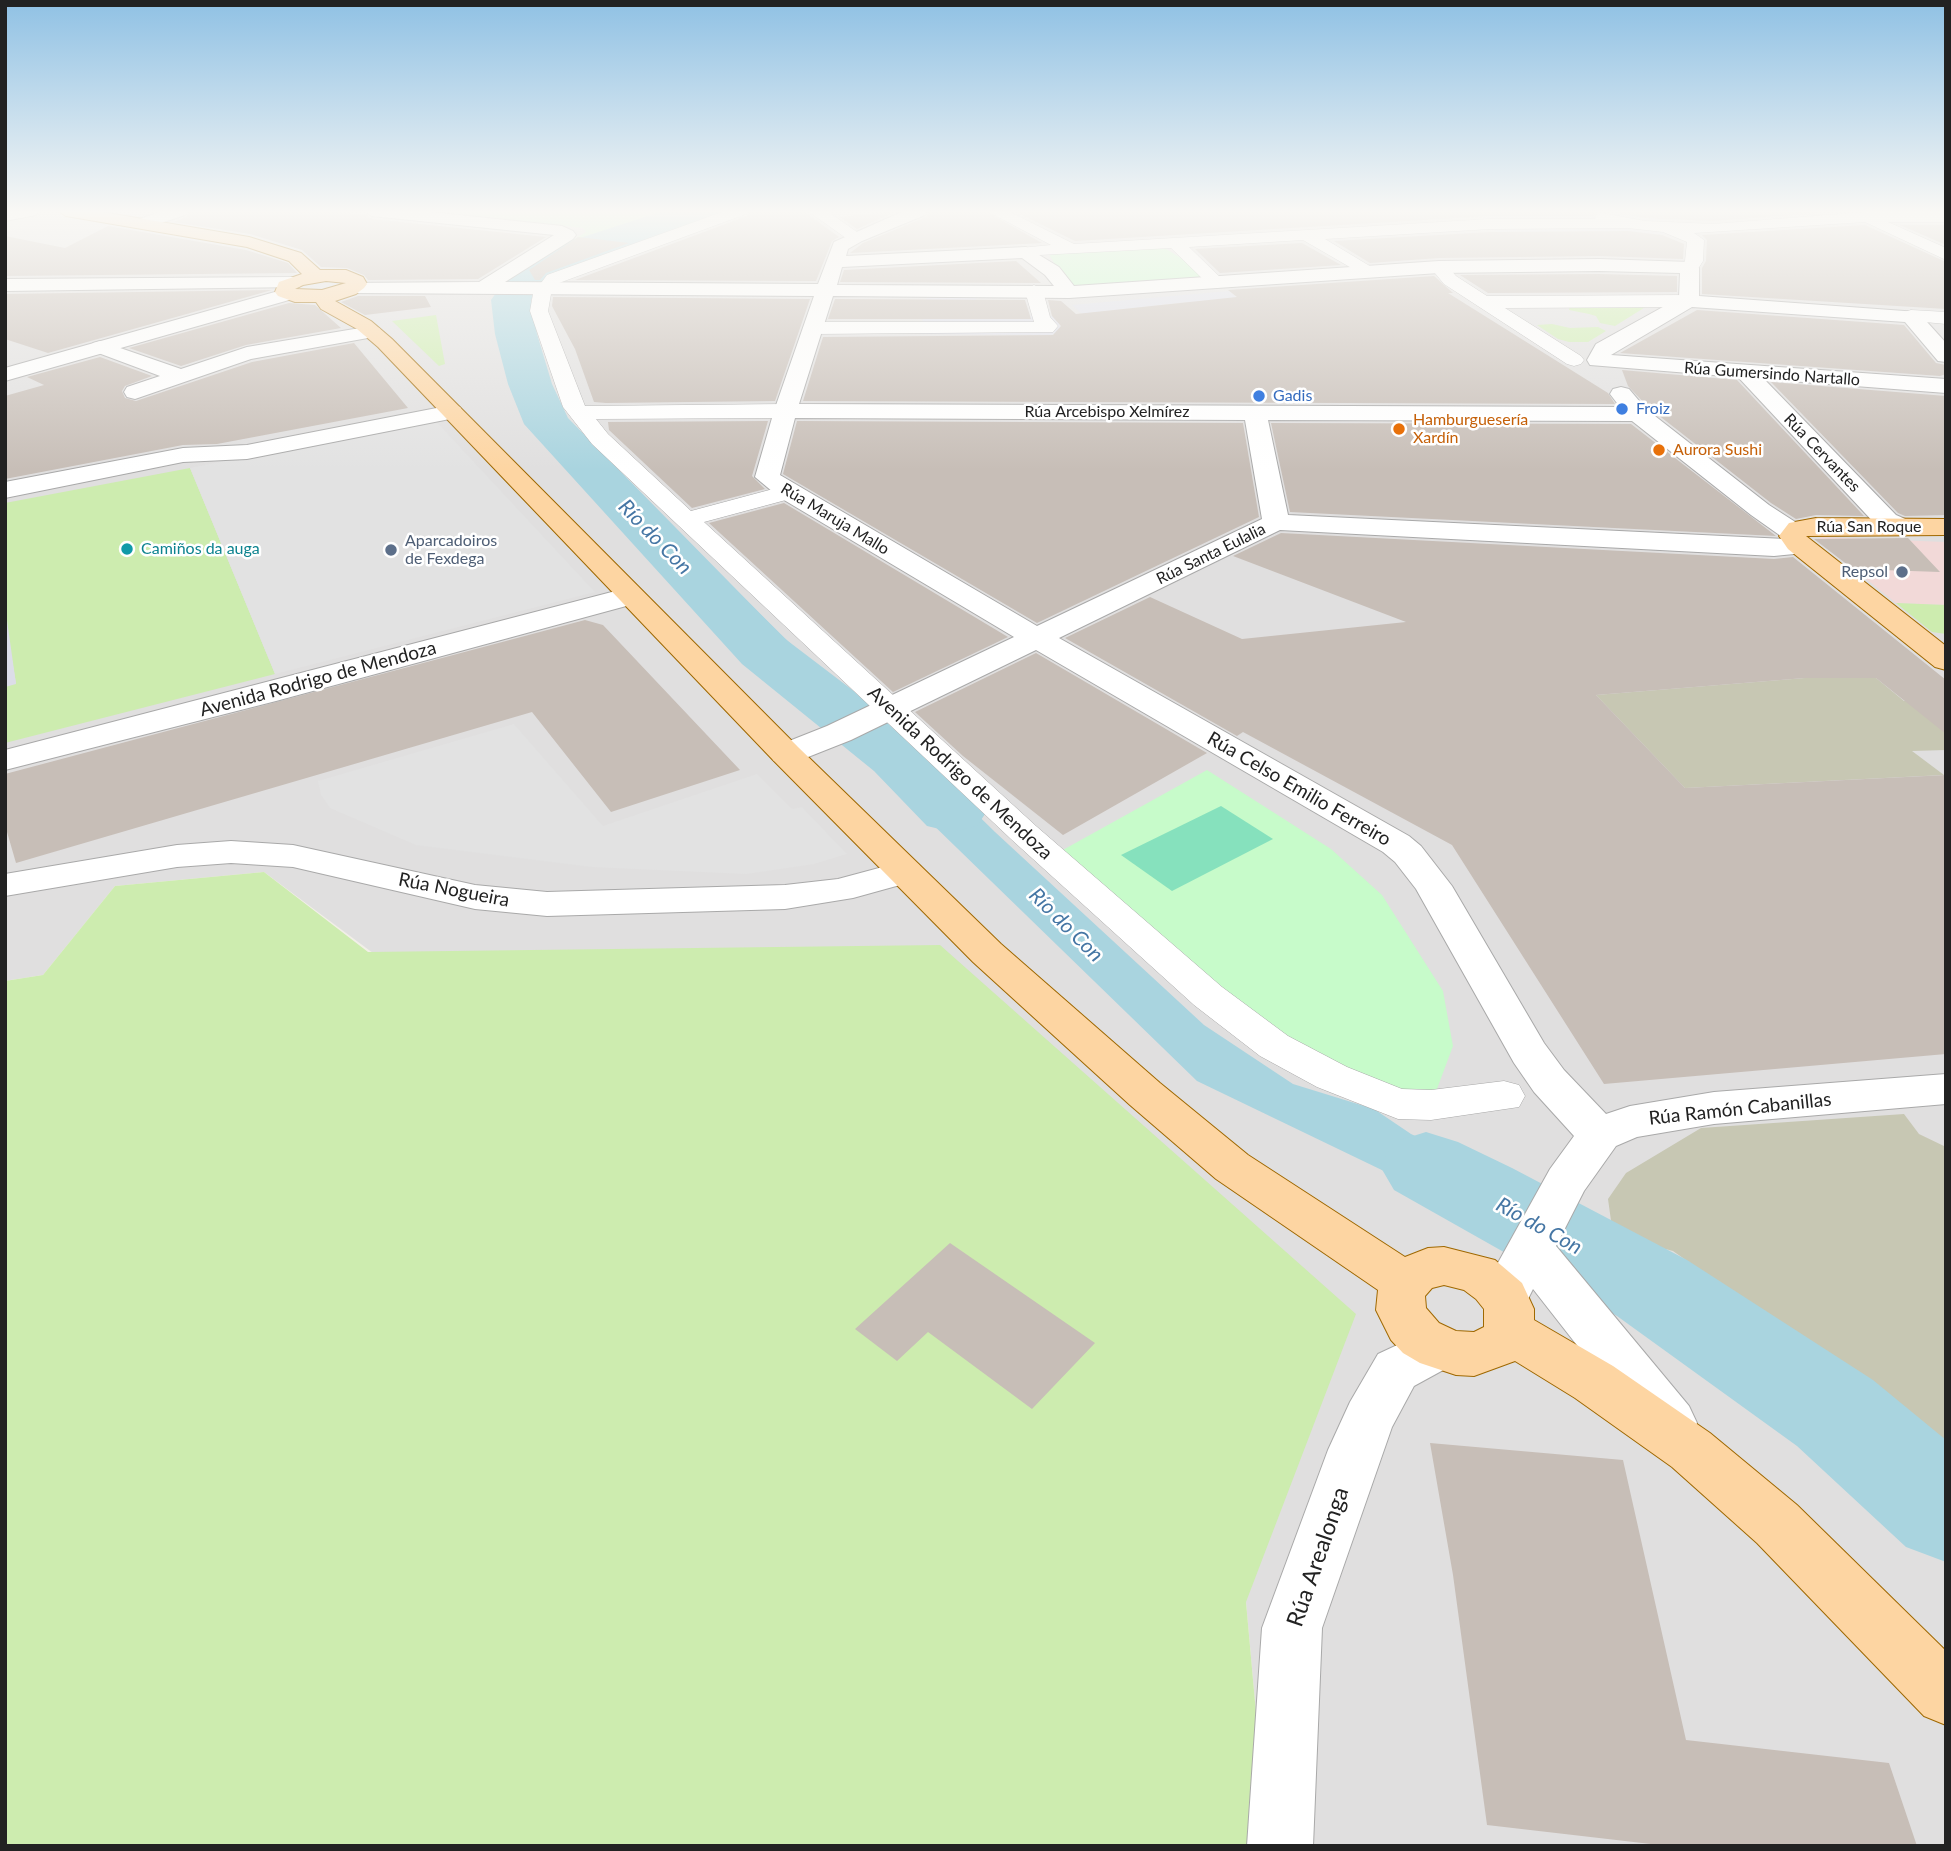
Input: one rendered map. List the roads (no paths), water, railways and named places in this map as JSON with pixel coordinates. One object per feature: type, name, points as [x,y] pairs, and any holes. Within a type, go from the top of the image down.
[{"type":"main road","points":[[322,297],[328,305],[372,332],[786,754],[987,953],[1145,1094],[1232,1167],[1405,1283]]},
{"type":"main road","name":"Rúa San Roque","points":[[1928,529],[1816,526],[1798,529],[1796,538],[1946,661]]},
{"type":"main road","points":[[1507,1314],[1502,1342],[1490,1350],[1474,1354],[1456,1353],[1438,1348],[1421,1338],[1409,1325],[1401,1310],[1401,1296],[1405,1283],[1428,1268],[1462,1268],[1485,1280],[1507,1314],[1594,1382],[1691,1450],[1777,1524],[1946,1694]]},
{"type":"street","points":[[5,374],[277,297]]},
{"type":"street","name":"Avenida Rodrigo de Mendoza","points":[[542,297],[540,312],[577,413],[600,439],[888,710],[1180,971],[1274,1046],[1332,1077],[1398,1104],[1431,1105],[1504,1096]]},
{"type":"street","name":"Rúa Maruja Mallo","points":[[823,297],[766,472],[771,481],[1038,638]]},
{"type":"street","points":[[947,329],[952,297]]},
{"type":"street","points":[[813,328],[1046,328],[1048,326],[1041,319],[1036,297]]},
{"type":"street","points":[[1476,297],[1574,360]]},
{"type":"street","points":[[1598,360],[1603,348],[1689,301]]},
{"type":"street","points":[[1483,302],[1689,301],[1946,318]]},
{"type":"street","points":[[1911,316],[1946,356]]},
{"type":"street","points":[[135,392],[247,353],[372,332]]},
{"type":"street","points":[[100,347],[180,376]]},
{"type":"street","name":"Rúa Gumersindo Nartallo","points":[[1598,360],[1946,386]]},
{"type":"street","name":"Rúa San Roque","points":[[1598,360],[1630,405],[1796,538]]},
{"type":"street","name":"Rúa Cervantes","points":[[1745,372],[1887,521],[1928,529]]},
{"type":"street","name":"Rúa Arcebispo Xelmírez","points":[[577,413],[1255,413],[1630,405]]},
{"type":"street","points":[[5,490],[183,455],[247,452],[452,412]]},
{"type":"street","points":[[1255,413],[1276,522]]},
{"type":"street","points":[[685,520],[788,492]]},
{"type":"street","name":"Rúa Santa Eulalia","points":[[786,754],[888,710],[1276,522],[1774,548],[1794,546],[1796,538]]},
{"type":"street","name":"Avenida Rodrigo de Mendoza","points":[[5,760],[265,695],[631,596]]},
{"type":"street","points":[[1891,617],[1946,644]]},
{"type":"street","name":"Rúa Celso Emilio Ferreiro","points":[[1038,638],[1382,835],[1409,854],[1433,886],[1529,1053],[1577,1113],[1600,1134]]},
{"type":"street","name":"Rúa Nogueira","points":[[5,884],[177,856],[231,852],[293,856],[475,897],[547,904],[785,897],[841,890],[905,872]]},
{"type":"street","name":"Rúa Ramón Cabanillas","points":[[1600,1134],[1630,1122],[1714,1108],[1946,1089]]},
{"type":"street","points":[[1507,1314],[1529,1248],[1566,1181],[1600,1134]]},
{"type":"street","points":[[1529,1248],[1691,1450]]},
{"type":"street","name":"Rúa Arealonga","points":[[1280,1846],[1292,1628],[1355,1450],[1369,1418],[1396,1370],[1438,1348]]},
{"type":"water","points":[[498,297],[531,297],[533,337],[555,403],[565,418],[664,519],[624,529],[527,417],[511,382]]},
{"type":"water","points":[[676,531],[805,658],[852,700],[818,714],[784,690],[637,539]]},
{"type":"water","points":[[892,731],[995,832],[1204,1025],[1293,1084],[1374,1109],[1411,1134],[1514,1181],[1520,1215],[1469,1212],[1197,1081],[889,782],[862,745]]},
{"type":"waterway","name":"Río do Con","points":[[513,297],[516,334],[530,384],[547,424],[763,651],[898,757],[952,811]]},
{"type":"waterway","name":"Río do Con","points":[[1426,1166],[1652,1288],[1835,1413],[1946,1510]]},
{"type":"place","name":"Gadis","points":[[1259,396]]},
{"type":"place","name":"Froiz","points":[[1622,409]]},
{"type":"place","name":"Hamburguesería Xardín","points":[[1399,429]]},
{"type":"place","name":"Aurora Sushi","points":[[1659,450]]},
{"type":"place","name":"Camiños da auga","points":[[127,549]]},
{"type":"place","name":"Aparcadoiros de Fexdega","points":[[391,550]]},
{"type":"place","name":"Repsol","points":[[1902,572]]}]
